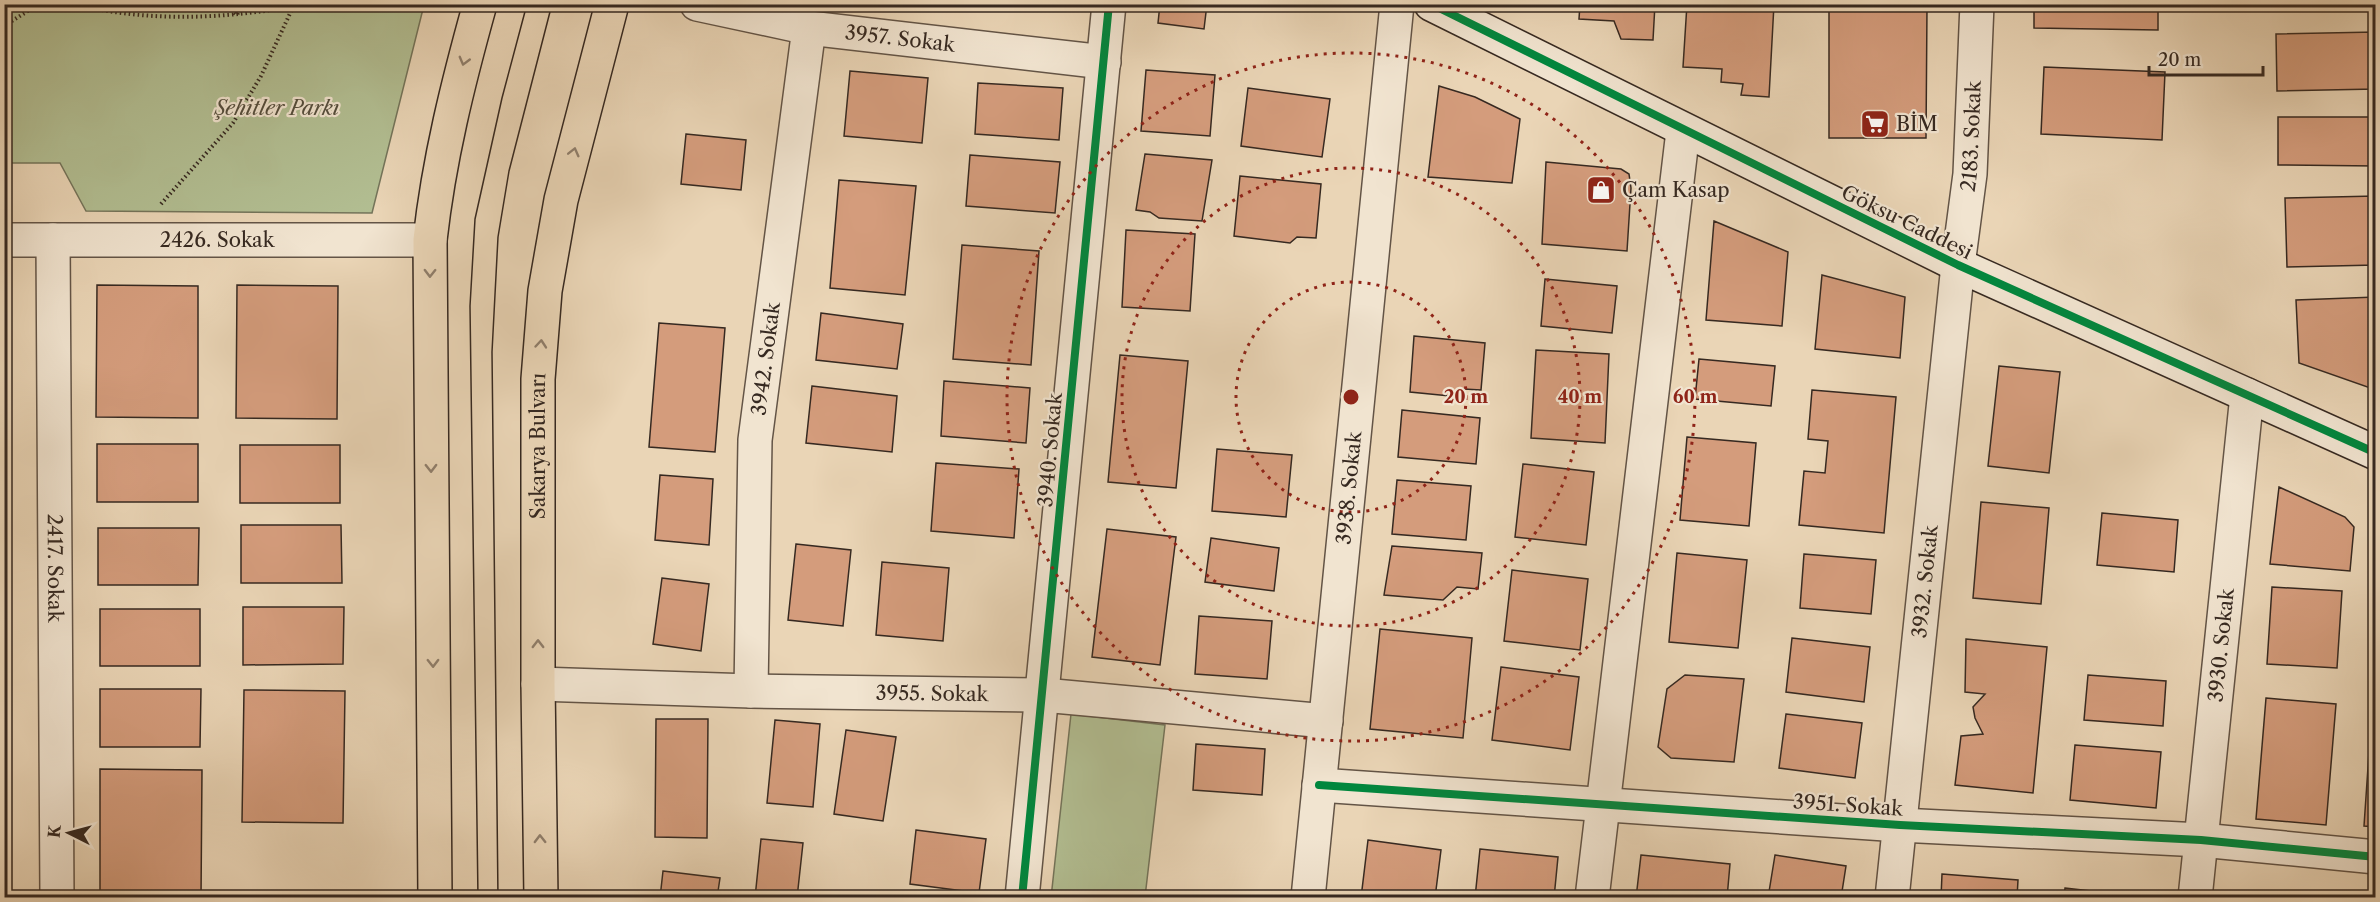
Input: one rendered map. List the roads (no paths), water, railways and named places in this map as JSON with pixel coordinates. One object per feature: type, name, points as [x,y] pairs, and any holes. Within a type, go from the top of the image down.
[{"type":"main road","points":[[435,897],[430,240],[437,180],[451,110],[480,4]]},
{"type":"main road","name":"Sakarya Bulvarı","points":[[542,897],[538,684],[538,379],[545,291],[561,200],[612,4]]},
{"type":"street","name":"3957. Sokak","points":[[697,4],[810,28],[1104,62]]},
{"type":"street","name":"3940. Sokak","points":[[1022,897],[1109,4]]},
{"type":"street","name":"3938. Sokak","points":[[1308,897],[1397,4]]},
{"type":"street","name":"Göksu Caddesi","points":[[1431,4],[1466,14],[1683,131],[1958,266],[2376,453]]},
{"type":"street","name":"2183. Sokak","points":[[1958,266],[1970,174],[1977,4]]},
{"type":"street","name":"3942. Sokak","points":[[751,691],[755,440],[810,28]]},
{"type":"street","points":[[1592,897],[1683,131]]},
{"type":"street","name":"2426. Sokak","points":[[4,240],[430,240]]},
{"type":"street","name":"2417. Sokak","points":[[53,240],[57,897]]},
{"type":"street","name":"3932. Sokak","points":[[1892,897],[1958,266]]},
{"type":"street","name":"3930. Sokak","points":[[2195,897],[2247,395]]},
{"type":"street","name":"3955. Sokak","points":[[538,684],[751,691],[1043,695],[1326,721]]},
{"type":"street","name":"3951. Sokak","points":[[1319,785],[1900,825],[2201,840],[2376,857]]},
{"type":"tram line","points":[[478,898],[470,306],[475,219],[502,98],[527,4]]},
{"type":"tram line","points":[[498,898],[492,352],[498,237],[509,171],[552,4]]},
{"type":"place","name":"BİM","points":[[1875,124]]},
{"type":"place","name":"Çam Kasap","points":[[1601,190]]},
{"type":"park label","name":"Şehitler Parkı","points":[[277,108]]}]
